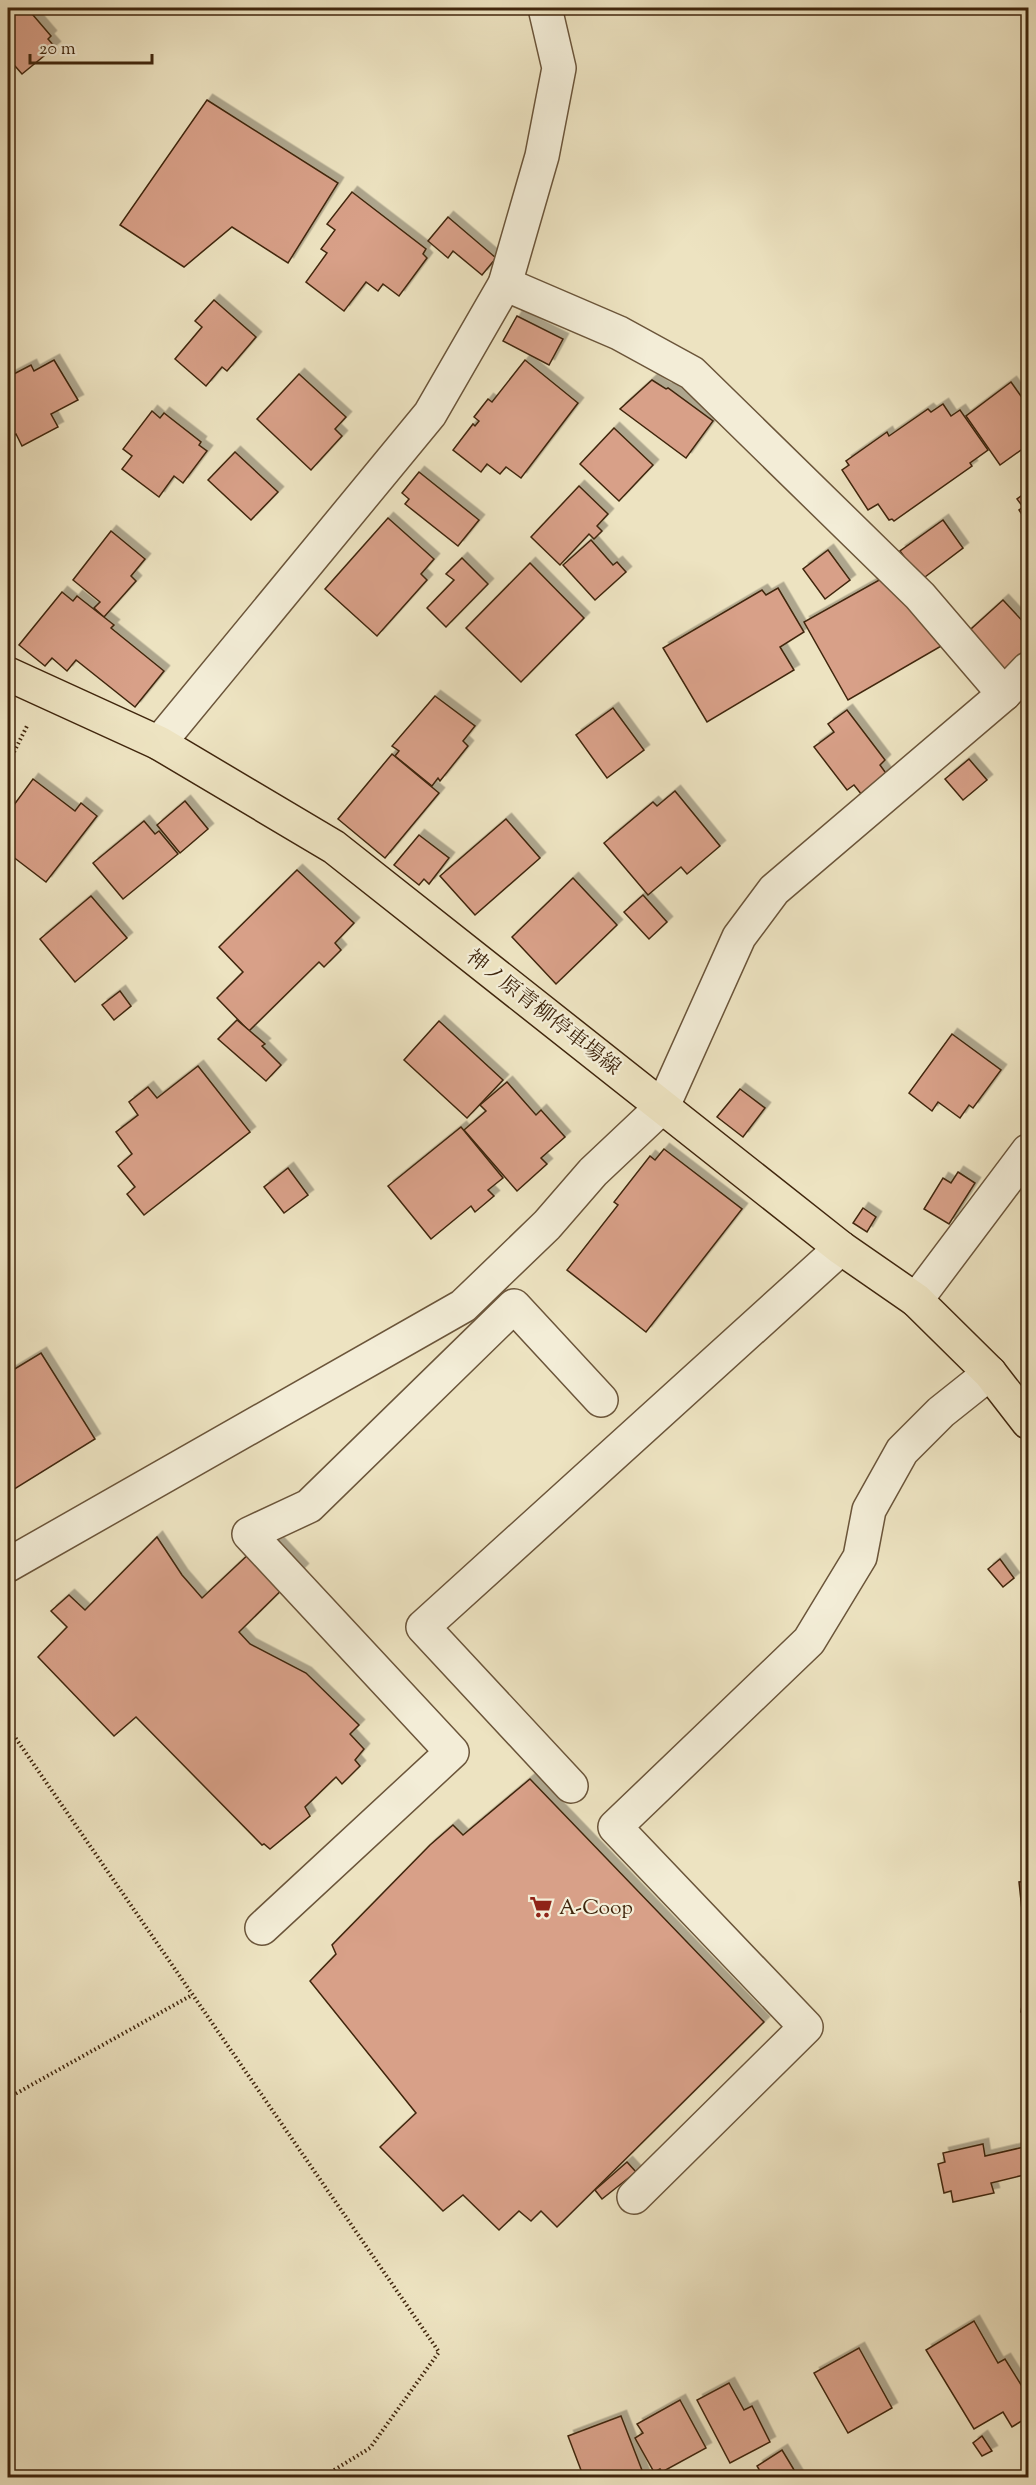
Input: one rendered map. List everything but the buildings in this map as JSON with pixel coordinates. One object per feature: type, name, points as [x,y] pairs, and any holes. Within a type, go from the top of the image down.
[{"type":"main road","name":"神ノ原青柳停車場線","points":[[8,674],[45,693],[159,742],[334,847],[841,1248],[916,1300],[990,1373],[1029,1422]]},
{"type":"street","points":[[159,742],[430,414],[505,284],[542,156],[559,68],[545,8]]},
{"type":"street","points":[[505,284],[619,333],[692,373],[920,596],[1004,694]]},
{"type":"street","points":[[8,1565],[463,1306],[547,1226],[592,1172],[663,1106],[739,937],[774,890],[1004,694],[1029,669]]},
{"type":"street","points":[[916,1300],[1029,1151]]},
{"type":"street","points":[[570,1786],[423,1627],[841,1248]]},
{"type":"street","points":[[463,1306],[486,1334]]},
{"type":"street","points":[[262,1928],[452,1752],[249,1534],[309,1506],[514,1306],[601,1400]]},
{"type":"street","points":[[634,2197],[806,2027],[615,1827],[809,1641],[860,1557],[869,1510],[902,1451],[941,1412],[990,1373]]},
{"type":"path","points":[[8,764],[45,693]]},
{"type":"path","points":[[8,1727],[439,2352],[370,2448],[321,2478]]},
{"type":"path","points":[[8,2098],[192,1995]]},
{"type":"place","name":"A-Coop","points":[[541,1907]]}]
